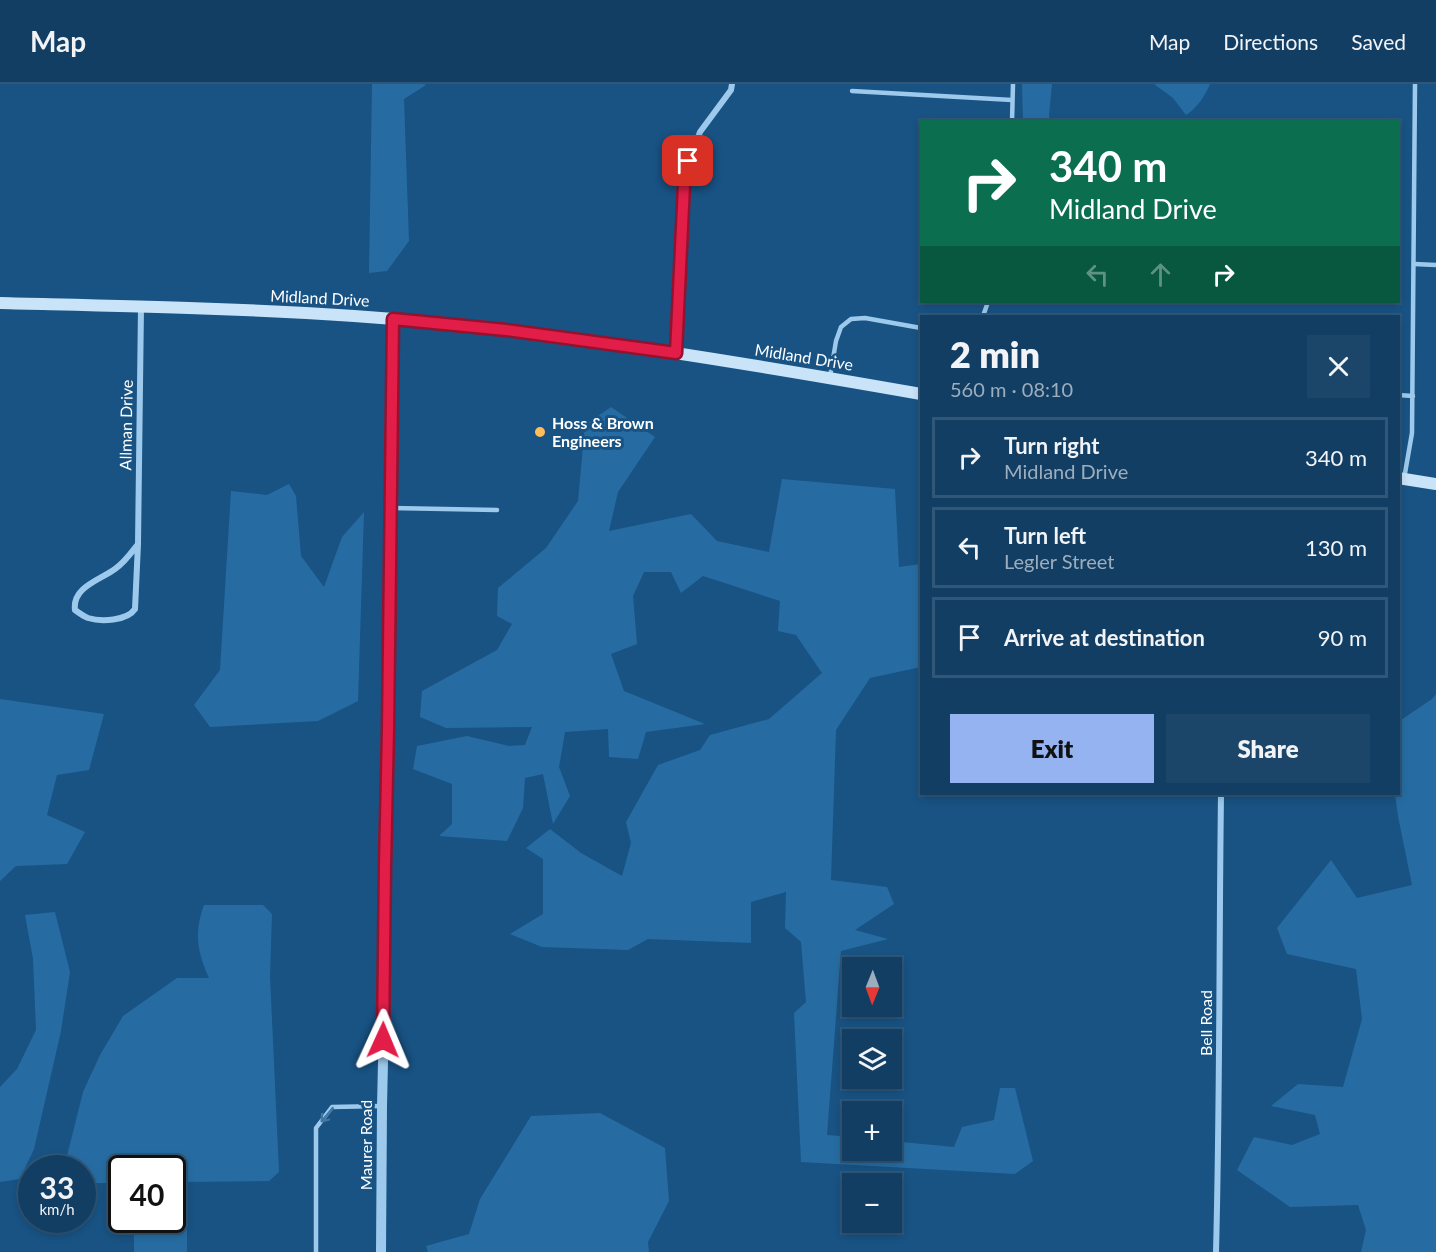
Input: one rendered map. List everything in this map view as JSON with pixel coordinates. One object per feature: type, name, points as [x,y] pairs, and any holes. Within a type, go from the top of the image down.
[{"type":"main road","name":"Midland Drive","points":[[0,303],[229,309],[393,319],[506,330],[676,353],[920,394]]},
{"type":"main road","points":[[1401,478],[1436,484]]},
{"type":"street","points":[[676,353],[684,185],[688,161],[700,132],[731,90],[732,84]]},
{"type":"street","name":"Allman Drive","points":[[138,544],[117,568],[82,589],[74,603],[75,610],[89,618],[99,619],[121,618],[132,614],[135,609],[138,544],[141,307]]},
{"type":"street","name":"Maurer Road","points":[[381,1252],[381,1106],[393,319]]},
{"type":"street","name":"Bell Road","points":[[1216,1252],[1221,795]]},
{"type":"lane","points":[[1012,120],[1013,84]]},
{"type":"lane","points":[[1401,478],[1412,433],[1415,84]]},
{"type":"lane","points":[[852,91],[1012,100]]},
{"type":"lane","points":[[1414,264],[1436,265]]},
{"type":"lane","points":[[830,378],[836,341],[841,327],[851,319],[865,318],[920,328]]},
{"type":"lane","points":[[1400,395],[1413,396]]},
{"type":"lane","points":[[391,508],[497,510]]},
{"type":"lane","points":[[316,1252],[316,1128],[332,1107],[381,1106]]},
{"type":"shaded area","points":[[372,84],[426,85],[404,99],[409,241],[387,271],[369,273]]},
{"type":"shaded area","points":[[1022,84],[1052,84],[1050,120],[1023,120]]},
{"type":"shaded area","points":[[1154,84],[1210,84],[1194,109],[1186,115],[1173,98]]},
{"type":"shaded area","points":[[611,407],[655,437],[618,492],[609,531],[691,514],[717,541],[769,552],[782,479],[895,489],[899,567],[920,564],[920,667],[870,678],[836,730],[831,880],[887,887],[894,904],[855,930],[888,939],[841,951],[827,1135],[842,1136],[842,1161],[902,1161],[902,1142],[954,1147],[962,1127],[994,1120],[1000,1088],[1015,1088],[1033,1161],[1015,1174],[801,1162],[794,1013],[806,1002],[801,942],[785,928],[786,892],[751,902],[751,943],[648,939],[628,950],[542,947],[510,934],[543,914],[543,859],[526,848],[550,829],[581,853],[622,876],[631,843],[626,822],[658,765],[700,750],[710,735],[769,719],[822,673],[796,635],[778,631],[780,601],[703,576],[681,593],[671,572],[644,572],[633,596],[637,644],[611,654],[624,691],[705,724],[646,732],[638,759],[609,757],[608,729],[565,732],[559,767],[570,796],[553,824],[543,774],[525,778],[523,808],[507,841],[439,836],[452,824],[452,784],[413,769],[417,746],[467,736],[509,746],[525,745],[532,727],[446,728],[420,717],[422,691],[497,650],[512,624],[497,616],[498,588],[546,548],[578,501],[585,425]]},
{"type":"shaded area","points":[[289,484],[296,496],[301,556],[324,587],[342,537],[364,512],[358,701],[318,721],[210,727],[194,705],[220,670],[231,491],[267,495]]},
{"type":"shaded area","points":[[1436,694],[1436,1252],[1361,1252],[1366,1230],[1358,1205],[1290,1207],[1237,1170],[1254,1137],[1292,1145],[1320,1134],[1315,1115],[1271,1106],[1298,1084],[1343,1087],[1362,1019],[1356,969],[1287,954],[1277,928],[1331,860],[1357,898],[1412,885],[1395,795],[1400,795],[1400,721]]},
{"type":"shaded area","points":[[0,699],[104,714],[89,770],[57,775],[47,815],[85,832],[67,864],[16,866],[0,881]]},
{"type":"shaded area","points":[[204,905],[263,905],[272,914],[270,976],[279,1172],[269,1181],[186,1182],[186,1155],[108,1155],[108,1183],[96,1183],[96,1155],[67,1155],[83,1092],[100,1055],[123,1016],[177,978],[209,978],[198,942]]},
{"type":"shaded area","points":[[55,912],[70,972],[61,1031],[34,1149],[31,1155],[18,1155],[18,1179],[0,1182],[0,1087],[17,1069],[36,1030],[33,959],[25,915]]},
{"type":"shaded area","points":[[600,1113],[665,1148],[669,1201],[648,1242],[649,1252],[428,1252],[426,1246],[469,1234],[480,1199],[531,1116]]},
{"type":"shaded area","points":[[187,1217],[187,1252],[134,1252],[134,1233],[186,1233]]},
{"type":"place","name":"Hoss & Brown Engineers","points":[[540,432]]},
{"type":"route","points":[[383,1040],[393,319],[506,330],[676,353],[684,185],[688,161]]}]
